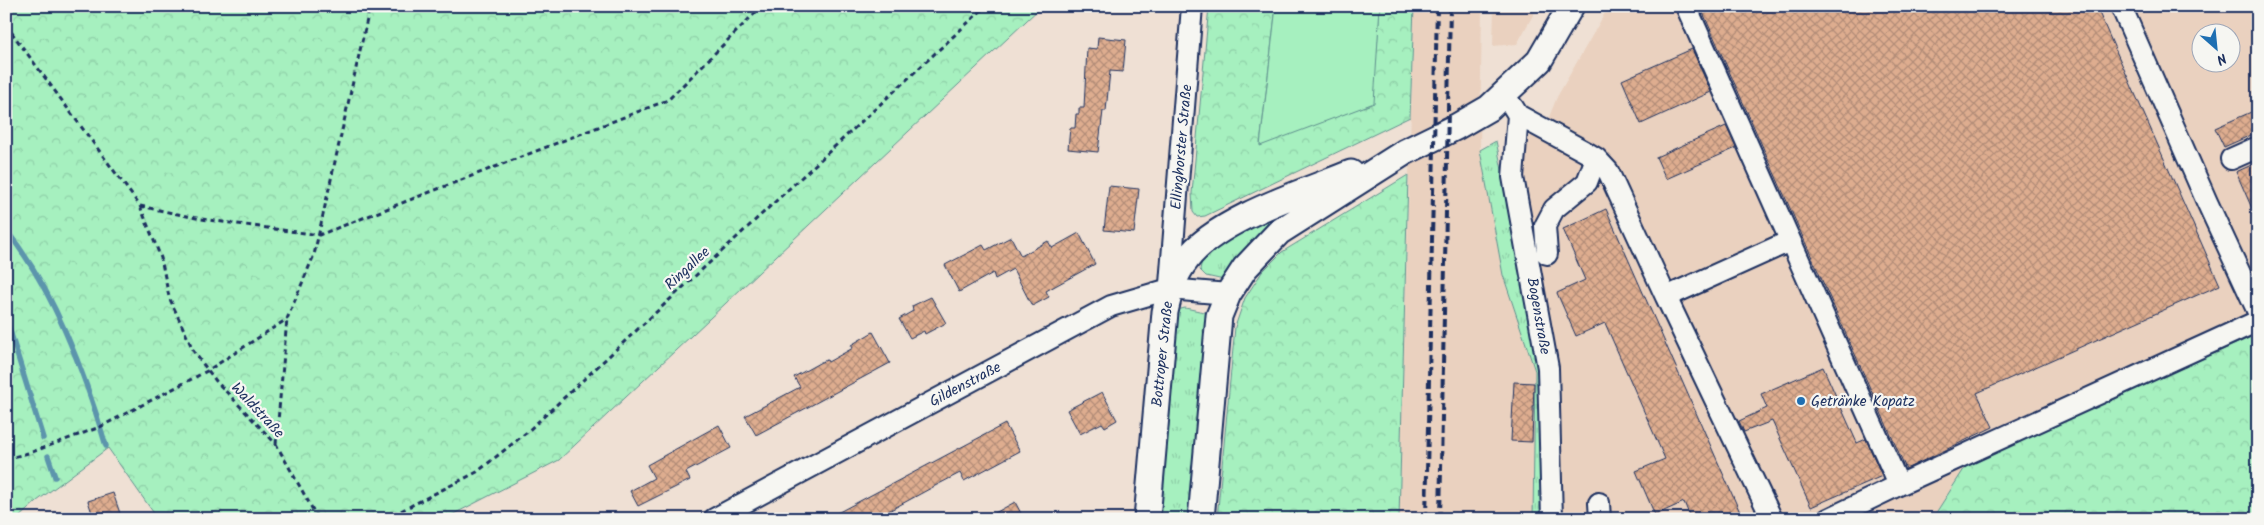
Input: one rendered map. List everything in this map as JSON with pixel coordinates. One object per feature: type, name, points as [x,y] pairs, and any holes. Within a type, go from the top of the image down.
[{"type":"main road","name":"Bottroper Straße","points":[[1147,519],[1165,312],[1170,289],[1187,259],[1212,235],[1269,205],[1405,152],[1456,127],[1489,108],[1539,61],[1571,6]]},
{"type":"main road","name":"Bottroper Straße","points":[[1201,519],[1219,316],[1228,294],[1245,268],[1279,232],[1405,152]]},
{"type":"street","name":"Ellinghorster Straße","points":[[1170,289],[1192,6]]},
{"type":"street","points":[[1686,6],[1899,485]]},
{"type":"street","points":[[2121,6],[2207,202],[2258,312]]},
{"type":"street","points":[[1504,95],[1518,116],[1596,158],[1608,171],[1772,519]]},
{"type":"street","name":"Bogenstraße","points":[[1518,116],[1513,177],[1548,368],[1552,519]]},
{"type":"street","points":[[2230,159],[2258,147]]},
{"type":"street","points":[[1547,254],[1545,226],[1554,209],[1587,182],[1596,158]]},
{"type":"street","points":[[1666,297],[1790,241]]},
{"type":"street","name":"Gildenstraße","points":[[714,519],[1111,306],[1170,289],[1228,294]]},
{"type":"street","points":[[1828,519],[2258,321]]},
{"type":"path","points":[[276,444],[287,319],[311,264],[319,235],[370,6]]},
{"type":"path","points":[[140,206],[201,219],[319,235],[668,100],[762,6]]},
{"type":"path","name":"Ringallee","points":[[385,519],[476,472],[526,433],[986,6]]},
{"type":"path","name":"Waldstraße","points":[[6,25],[140,206],[161,258],[170,297],[194,352],[207,371],[276,444],[318,519]]},
{"type":"path","points":[[6,459],[32,452],[100,427],[207,371],[287,319]]},
{"type":"shaded area","points":[[1414,6],[1482,6],[1480,150],[1503,275],[1535,371],[1533,519],[1399,519]]},
{"type":"shaded area","points":[[1494,6],[1538,6],[1517,44],[1493,46]]},
{"type":"shaded area","points":[[1609,6],[2258,6],[2258,334],[1968,463],[1932,519],[1558,519],[1521,190],[1523,147],[1531,135],[1542,135],[1557,97]]},
{"type":"green space","points":[[6,6],[1042,6],[559,460],[444,519],[154,519],[153,512],[108,448],[37,501],[17,519],[6,519]]},
{"type":"green space","points":[[1209,6],[1276,6],[1260,145],[1373,103],[1380,6],[1414,6],[1410,117],[1205,216],[1197,217],[1193,212],[1192,193]]},
{"type":"green space","points":[[1276,6],[1380,6],[1374,103],[1260,146]]},
{"type":"green space","points":[[1496,141],[1543,368],[1547,519],[1533,519],[1535,371],[1503,275],[1480,150]]},
{"type":"green space","points":[[1369,167],[1224,280],[1206,276],[1200,270],[1206,256],[1224,238]]},
{"type":"green space","points":[[1408,175],[1399,519],[1217,519],[1235,327],[1245,298],[1262,272],[1282,252]]},
{"type":"green space","points":[[1185,308],[1209,313],[1193,519],[1157,519],[1177,310]]},
{"type":"green space","points":[[2258,334],[2258,519],[1932,519],[1968,463]]},
{"type":"building","points":[[1700,6],[2096,6],[2220,285],[1977,393],[1993,427],[1906,469]]},
{"type":"building","points":[[1098,37],[1126,40],[1123,72],[1110,71],[1106,111],[1103,111],[1098,152],[1068,149],[1070,128],[1075,128],[1076,114],[1079,114],[1079,108],[1084,108],[1087,48],[1097,49]]},
{"type":"building","points":[[1692,49],[1711,92],[1641,124],[1622,80]]},
{"type":"building","points":[[2258,109],[2258,132],[2224,147],[2215,128]]},
{"type":"building","points":[[1726,126],[1736,148],[1666,179],[1656,157]]},
{"type":"building","points":[[2258,162],[2258,222],[2236,172]]},
{"type":"building","points":[[1109,186],[1139,189],[1134,233],[1104,230]]},
{"type":"building","points":[[1606,209],[1743,519],[1691,519],[1684,502],[1655,515],[1636,471],[1665,459],[1605,323],[1576,336],[1557,293],[1585,280],[1563,229]]},
{"type":"building","points":[[1079,233],[1095,264],[1046,291],[1049,297],[1032,306],[1013,269],[995,279],[993,273],[959,292],[945,265],[983,245],[986,250],[1011,237],[1021,256],[1048,241],[1052,248]]},
{"type":"building","points":[[931,297],[946,323],[925,334],[924,331],[910,338],[899,319],[913,311],[912,306]]},
{"type":"building","points":[[873,332],[890,363],[756,435],[745,416],[800,387],[794,377],[821,362],[827,360],[828,362],[853,348],[851,345]]},
{"type":"building","points":[[1823,367],[1857,443],[1866,439],[1882,476],[1811,507],[1772,421],[1744,432],[1739,421],[1767,408],[1761,394]]},
{"type":"building","points":[[1514,382],[1534,383],[1532,442],[1511,441]]},
{"type":"building","points":[[1102,392],[1117,420],[1105,427],[1102,423],[1080,434],[1067,410]]},
{"type":"building","points":[[1005,424],[1020,451],[964,481],[960,473],[885,513],[888,519],[826,519]]},
{"type":"building","points":[[719,425],[731,448],[686,472],[690,480],[638,506],[630,491],[654,478],[647,465]]},
{"type":"building","points":[[113,493],[122,519],[94,519],[88,501]]},
{"type":"building","points":[[1015,502],[1024,519],[984,519]]},
{"type":"waterway","points":[[6,230],[39,279],[66,333],[88,390],[106,446]]},
{"type":"waterway","points":[[6,318],[43,438]]},
{"type":"waterway","points":[[48,456],[55,477]]},
{"type":"railway","points":[[1426,519],[1437,6]]},
{"type":"railway","points":[[1440,519],[1450,6]]},
{"type":"place","name":"Getränke Kopatz","points":[[1801,401]]}]
